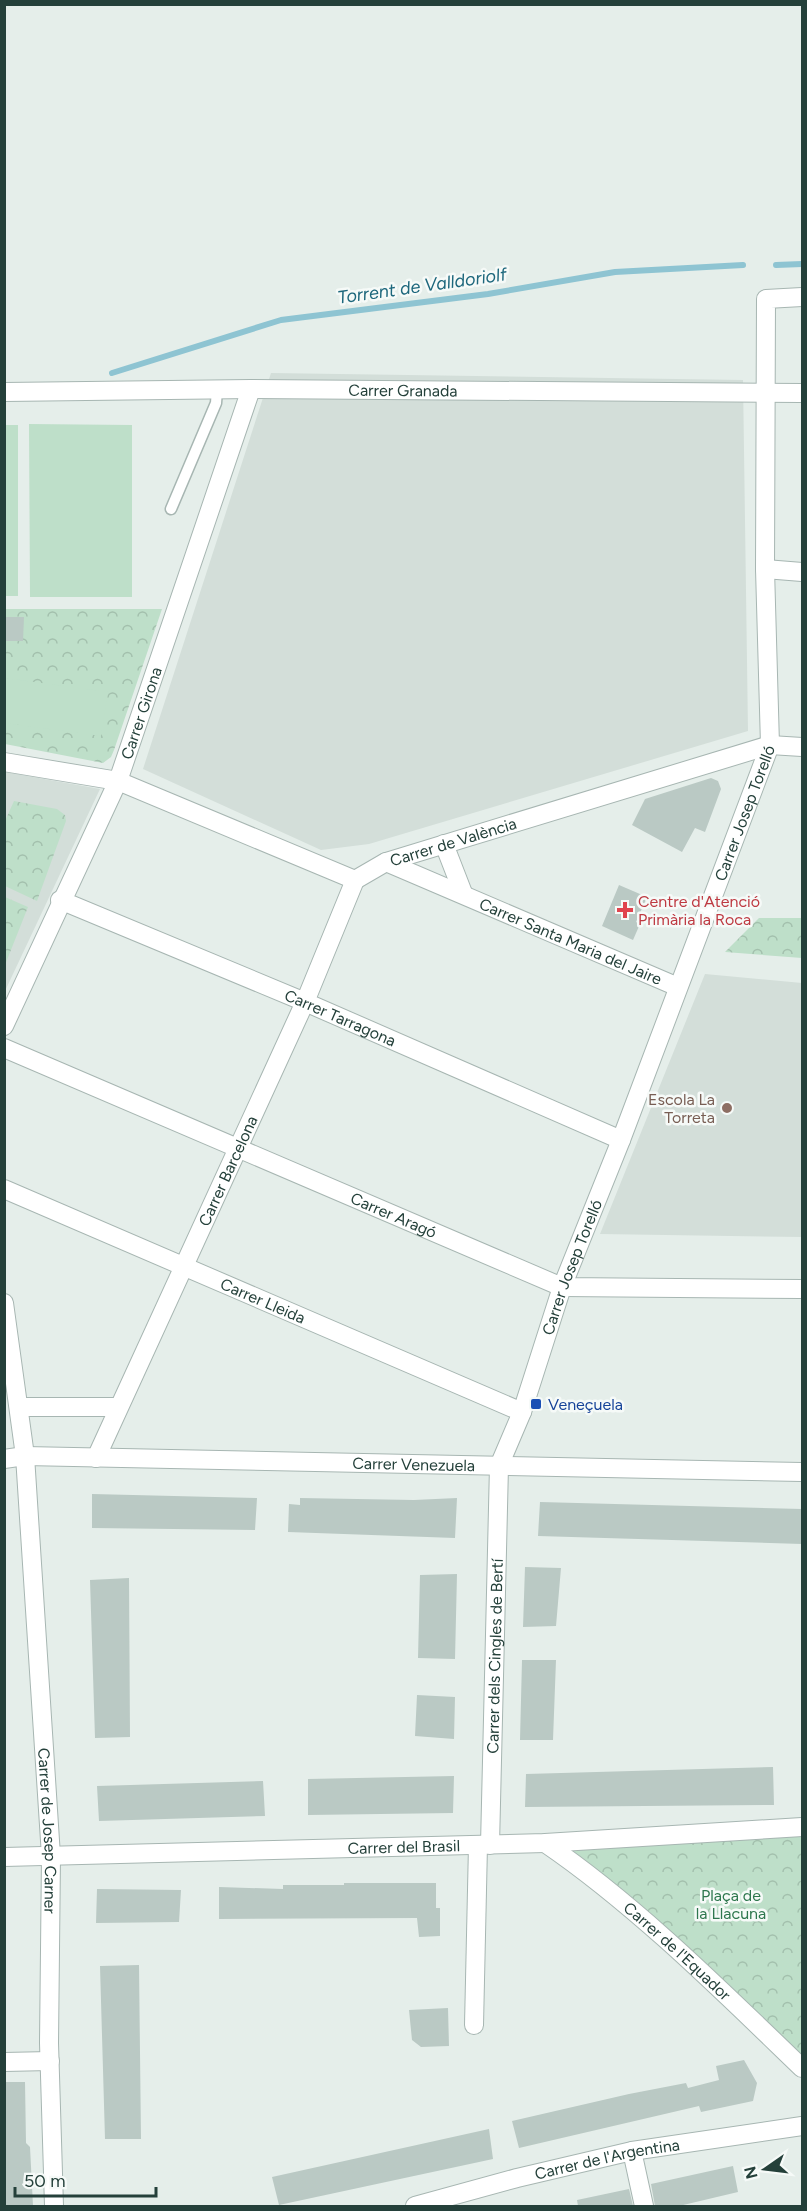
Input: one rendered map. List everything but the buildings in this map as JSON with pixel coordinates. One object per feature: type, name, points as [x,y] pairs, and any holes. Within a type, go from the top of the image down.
[{"type":"street","name":"Carrer Josep Torelló","points":[[498,1466],[522,1412],[562,1287],[621,1140],[770,745],[765,569],[766,299],[802,297]]},
{"type":"street","name":"Carrer Granada","points":[[4,392],[251,389],[802,393]]},
{"type":"street","name":"Carrer Girona","points":[[4,1026],[60,900],[117,781],[251,389]]},
{"type":"street","points":[[765,569],[802,572]]},
{"type":"street","name":"Carrer de València","points":[[355,880],[386,862],[770,745],[802,747]]},
{"type":"street","points":[[4,762],[117,781],[355,880]]},
{"type":"street","name":"Carrer Santa Maria del Jaire","points":[[444,844],[463,893]]},
{"type":"street","name":"Carrer Santa Maria del Jaire","points":[[386,862],[463,893],[678,987]]},
{"type":"street","name":"Carrer Barcelona","points":[[96,1458],[182,1265],[305,1002],[355,880]]},
{"type":"street","name":"Carrer Tarragona","points":[[60,900],[305,1002],[621,1140]]},
{"type":"street","name":"Carrer Aragó","points":[[4,1048],[562,1287],[802,1289]]},
{"type":"street","name":"Carrer Lleida","points":[[4,1189],[522,1412]]},
{"type":"street","points":[[4,1303],[25,1456]]},
{"type":"street","points":[[20,1407],[117,1407]]},
{"type":"street","name":"Carrer Venezuela","points":[[4,1459],[25,1456],[802,1472]]},
{"type":"street","name":"Carrer de Josep Carner","points":[[25,1456],[51,1856],[50,2061],[54,2206]]},
{"type":"street","name":"Carrer dels Cingles de Bertí","points":[[474,2025],[484,1845],[498,1466]]},
{"type":"street","name":"Carrer del Brasil","points":[[4,1857],[545,1843],[802,1827]]},
{"type":"street","name":"Carrer de l'Equador","points":[[545,1843],[581,1867],[720,1989],[802,2068]]},
{"type":"street","points":[[4,2062],[50,2061]]},
{"type":"street","name":"Carrer de l'Argentina","points":[[415,2206],[517,2178],[632,2151],[802,2126]]},
{"type":"street","points":[[632,2151],[644,2206]]},
{"type":"lane","points":[[171,508],[216,403],[217,390]]},
{"type":"shaded area","points":[[271,373],[743,380],[748,731],[369,844],[321,850],[143,769]]},
{"type":"shaded area","points":[[5,772],[100,789],[5,991]]},
{"type":"shaded area","name":"Escola La Torreta","points":[[705,974],[802,983],[802,1237],[600,1234]]},
{"type":"green space","points":[[29,424],[132,425],[132,597],[30,597]]},
{"type":"green space","points":[[5,425],[18,425],[18,596],[5,596]]},
{"type":"green space","points":[[4,609],[162,609],[114,750],[111,757],[103,763],[5,744]]},
{"type":"green space","points":[[5,678],[108,692],[101,736],[5,723]]},
{"type":"green space","points":[[14,801],[57,809],[65,815],[66,821],[37,901],[5,886],[5,821]]},
{"type":"green space","points":[[5,897],[28,907],[5,965]]},
{"type":"green space","points":[[759,918],[802,918],[802,958],[725,952]]},
{"type":"green space","name":"Plaça de la Llacuna","points":[[802,1827],[802,2068],[545,1843]]},
{"type":"waterway","name":"Torrent de Valldoriolf","points":[[776,265],[802,264]]},
{"type":"waterway","name":"Torrent de Valldoriolf","points":[[112,373],[281,320],[488,294],[615,272],[743,265]]},
{"type":"place","name":"Centre d'Atenció Primària la Roca","points":[[625,910]]},
{"type":"place","name":"Escola La Torreta","points":[[727,1108]]},
{"type":"place","name":"Veneçuela","points":[[536,1404]]}]
